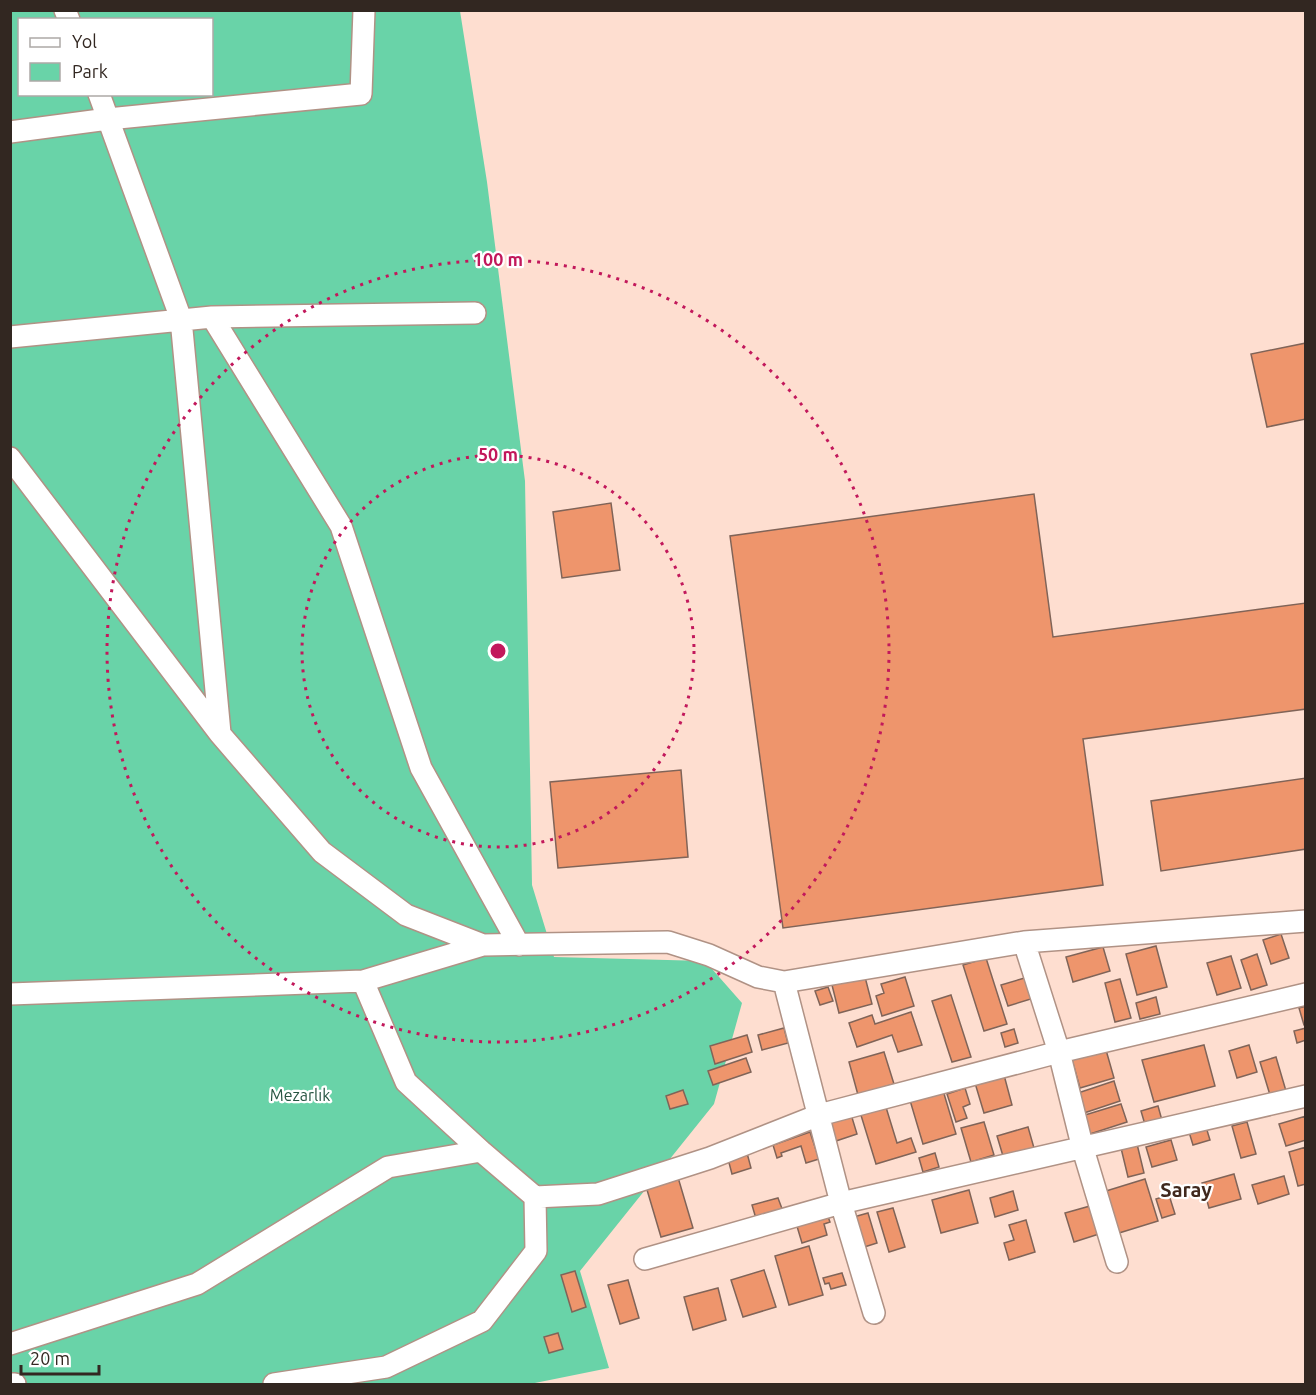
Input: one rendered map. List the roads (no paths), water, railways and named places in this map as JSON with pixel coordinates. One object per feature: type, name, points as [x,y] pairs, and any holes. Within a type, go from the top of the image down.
[{"type":"street","points":[[10,132],[108,119],[361,94],[364,10]]},
{"type":"street","points":[[100,96],[181,319],[220,734]]},
{"type":"street","points":[[10,337],[212,317],[475,312]]},
{"type":"street","points":[[212,317],[341,525],[421,768],[519,945]]},
{"type":"street","points":[[10,458],[220,734],[322,852],[406,915],[483,945]]},
{"type":"street","points":[[10,994],[363,981],[483,945],[668,942],[710,955],[758,977],[784,982],[1024,942],[1305,921]]},
{"type":"street","points":[[1024,942],[1059,1052],[1083,1149],[1117,1262]]},
{"type":"street","points":[[363,981],[406,1082],[535,1197],[598,1194],[710,1158],[819,1115],[1059,1052],[1305,994]]},
{"type":"street","points":[[784,982],[841,1203],[874,1313]]},
{"type":"street","points":[[645,1259],[841,1203],[1305,1096]]},
{"type":"street","points":[[10,1344],[197,1284],[388,1167],[481,1151]]},
{"type":"street","points":[[273,1384],[386,1367],[482,1322],[536,1251],[535,1197]]},
{"type":"street","points":[[10,1384],[15,1384]]},
{"type":"district","name":"Saray","points":[[1186,1189]]},
{"type":"park label","name":"Mezarlık","points":[[300,1095]]}]
